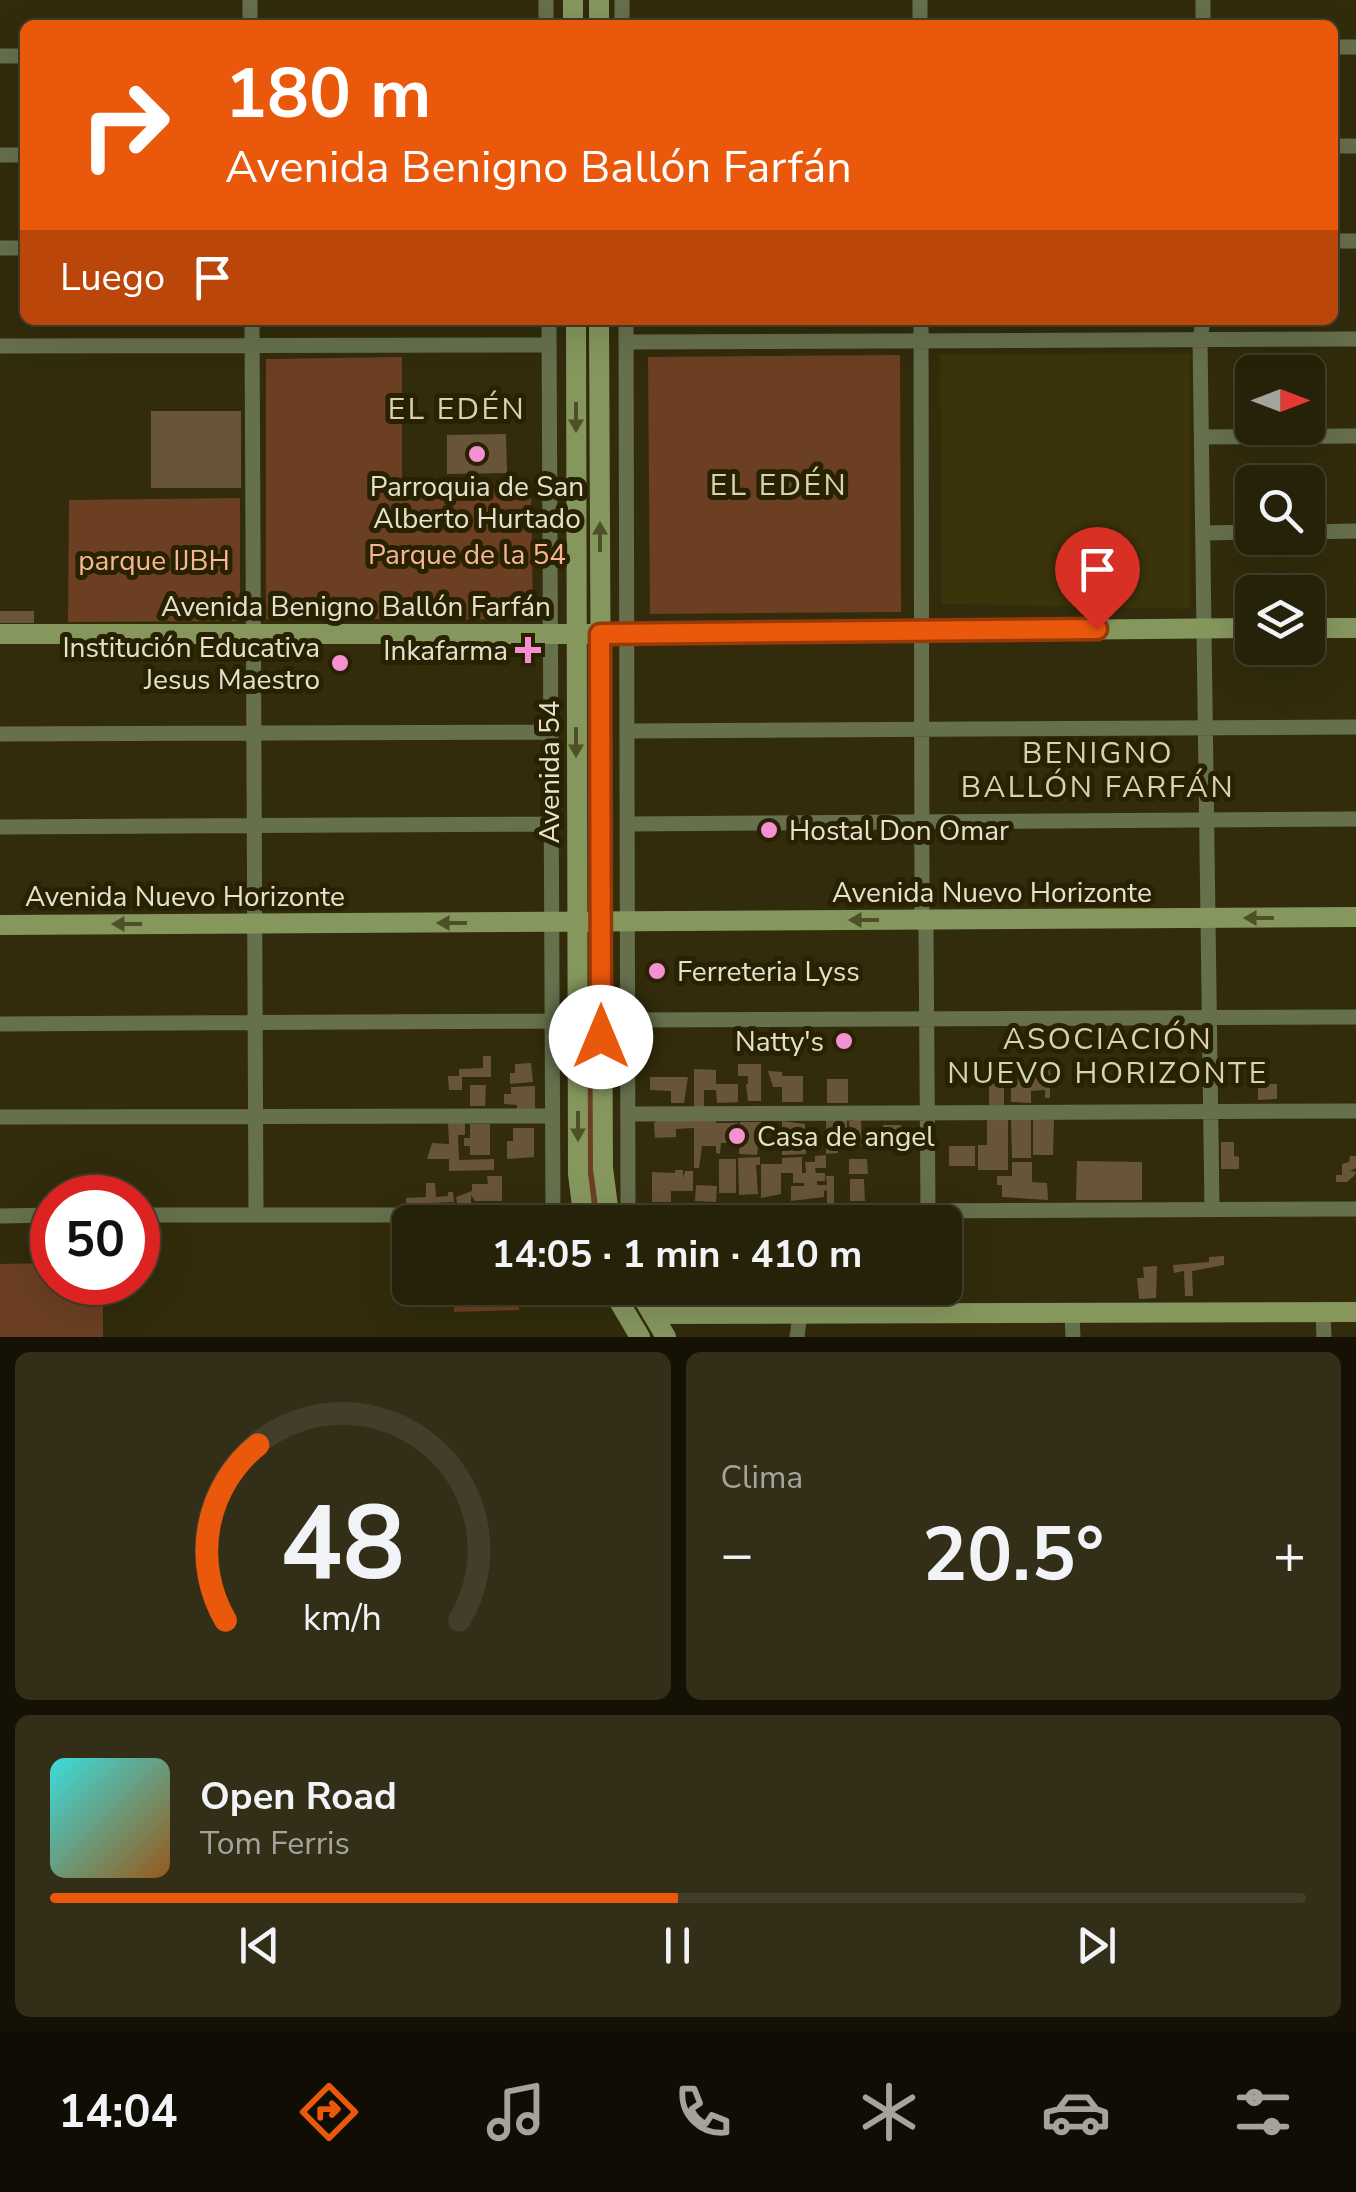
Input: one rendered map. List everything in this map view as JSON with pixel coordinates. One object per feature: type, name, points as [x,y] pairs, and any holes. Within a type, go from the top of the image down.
[{"type":"street","points":[[252,325],[256,1214]]},
{"type":"street","points":[[548,325],[554,1205]]},
{"type":"street","name":"Avenida 54","points":[[576,325],[578,1174],[581,1205]]},
{"type":"street","name":"Avenida 54","points":[[600,325],[602,1168],[612,1205]]},
{"type":"street","points":[[618,1205],[628,1114],[626,325]]},
{"type":"street","points":[[922,325],[922,920],[926,930],[928,1205]]},
{"type":"street","points":[[1202,325],[1202,628],[1212,1210]]},
{"type":"street","points":[[626,342],[1356,339]]},
{"type":"street","points":[[0,346],[549,345]]},
{"type":"street","points":[[1202,438],[1356,436]]},
{"type":"street","points":[[1325,532],[1356,531]]},
{"type":"street","points":[[1203,533],[1235,532]]},
{"type":"street","name":"Avenida Benigno Ballón Farfán","points":[[0,634],[628,634],[1235,628]]},
{"type":"street","points":[[1325,628],[1356,628]]},
{"type":"street","points":[[628,730],[1356,727]]},
{"type":"street","points":[[0,734],[550,732]]},
{"type":"street","points":[[628,824],[1356,818]]},
{"type":"street","points":[[0,827],[550,824]]},
{"type":"street","name":"Avenida Nuevo Horizonte","points":[[0,925],[1356,917]]},
{"type":"street","points":[[628,1020],[1356,1017]]},
{"type":"street","points":[[0,1024],[550,1021]]},
{"type":"street","points":[[628,1114],[1356,1111]]},
{"type":"street","points":[[0,1117],[551,1116]]},
{"type":"street","points":[[962,1211],[1356,1209]]},
{"type":"street","points":[[160,1215],[392,1214]]},
{"type":"street","points":[[0,1216],[30,1215]]},
{"type":"street","points":[[621,1305],[640,1337]]},
{"type":"street","points":[[647,1305],[666,1337]]},
{"type":"street","points":[[1324,1312],[1324,1337]]},
{"type":"street","points":[[652,1314],[1356,1312]]},
{"type":"street","points":[[1072,1313],[1073,1337]]},
{"type":"street","points":[[797,1337],[800,1314]]},
{"type":"shaded area","points":[[1190,353],[1190,609],[942,604],[940,354]]},
{"type":"green space","points":[[900,355],[901,612],[650,614],[648,357]]},
{"type":"green space","name":"Parque de la 54","points":[[402,357],[402,488],[531,488],[533,619],[266,619],[266,359]]},
{"type":"green space","name":"parque IJBH","points":[[240,498],[240,621],[68,622],[69,500]]},
{"type":"green space","points":[[585,1009],[595,1009],[602,1205],[588,1203]]},
{"type":"green space","points":[[30,1263],[30,1305],[103,1305],[103,1337],[0,1337],[0,1264]]},
{"type":"green space","points":[[454,1305],[519,1305],[519,1310],[454,1312]]},
{"type":"building","points":[[151,411],[241,411],[241,488],[151,488]]},
{"type":"building","name":"Parroquia de San Alberto Hurtado","points":[[506,434],[507,473],[447,474],[447,435]]},
{"type":"building","points":[[0,611],[34,611],[34,623],[0,623]]},
{"type":"building","points":[[483,1056],[491,1056],[491,1077],[462,1077],[462,1090],[449,1090],[448,1076],[459,1076],[459,1069],[483,1068]]},
{"type":"building","points":[[531,1063],[533,1082],[510,1084],[515,1064]]},
{"type":"building","points":[[738,1064],[761,1064],[761,1101],[748,1101],[748,1076],[738,1076]]},
{"type":"building","points":[[1031,1065],[1050,1065],[1050,1098],[1045,1098],[1045,1090],[1031,1091],[1031,1103],[1011,1102],[1011,1079],[1031,1078]]},
{"type":"building","points":[[694,1069],[716,1070],[716,1084],[738,1084],[738,1102],[717,1103],[716,1090],[704,1090],[704,1108],[694,1108]]},
{"type":"building","points":[[768,1071],[803,1076],[803,1102],[782,1102],[782,1087],[773,1087]]},
{"type":"building","points":[[650,1077],[688,1077],[684,1103],[671,1103],[671,1091],[650,1090]]},
{"type":"building","points":[[827,1079],[848,1079],[848,1103],[827,1103]]},
{"type":"building","points":[[989,1080],[1004,1080],[1004,1105],[989,1105]]},
{"type":"building","points":[[1277,1084],[1277,1099],[1258,1100],[1258,1087]]},
{"type":"building","points":[[470,1085],[486,1085],[485,1106],[470,1106]]},
{"type":"building","points":[[535,1086],[535,1110],[517,1111],[517,1105],[504,1104],[504,1094],[511,1094],[511,1087]]},
{"type":"building","points":[[826,1118],[847,1118],[847,1147],[838,1148],[838,1153],[826,1154]]},
{"type":"building","points":[[987,1118],[1008,1118],[1008,1170],[978,1170],[978,1145],[987,1145]]},
{"type":"building","points":[[716,1119],[716,1123],[738,1123],[738,1132],[731,1132],[731,1143],[721,1143],[720,1154],[716,1153],[716,1146],[702,1146],[699,1168],[694,1168],[694,1128],[676,1129],[676,1137],[655,1138],[654,1123],[658,1120]]},
{"type":"building","points":[[1033,1119],[1054,1120],[1053,1155],[1033,1155]]},
{"type":"building","points":[[861,1120],[862,1146],[850,1147],[849,1121]]},
{"type":"building","points":[[1011,1120],[1031,1120],[1031,1158],[1012,1158]]},
{"type":"building","points":[[782,1121],[805,1124],[806,1154],[782,1155]]},
{"type":"building","points":[[740,1122],[761,1122],[757,1155],[739,1154]]},
{"type":"building","points":[[448,1123],[465,1123],[465,1135],[458,1135],[459,1160],[494,1159],[494,1170],[449,1171],[449,1159],[427,1159],[432,1143],[449,1144]]},
{"type":"building","points":[[470,1124],[490,1124],[490,1155],[470,1155],[470,1146],[464,1146],[464,1138],[470,1138]]},
{"type":"building","points":[[883,1125],[901,1125],[902,1137],[896,1137],[896,1147],[883,1148]]},
{"type":"building","points":[[513,1128],[534,1128],[534,1157],[507,1159],[507,1141],[513,1141]]},
{"type":"building","points":[[1221,1142],[1234,1142],[1239,1169],[1221,1169]]},
{"type":"building","points":[[949,1146],[975,1146],[975,1166],[949,1166]]},
{"type":"building","points":[[826,1155],[826,1168],[815,1168],[816,1173],[825,1173],[825,1181],[817,1181],[817,1185],[827,1185],[826,1176],[834,1176],[834,1203],[827,1203],[827,1190],[824,1197],[791,1201],[791,1186],[804,1186],[793,1183],[793,1173],[781,1173],[781,1194],[761,1198],[761,1164],[782,1164],[782,1158],[802,1157],[802,1173],[806,1173],[805,1162],[815,1162],[815,1156]]},
{"type":"building","points":[[1350,1156],[1356,1156],[1356,1168],[1350,1171],[1356,1172],[1354,1176],[1347,1182],[1336,1182],[1336,1175],[1342,1175],[1342,1164],[1349,1162]]},
{"type":"building","points":[[760,1157],[760,1165],[756,1165],[758,1194],[739,1195],[738,1158]]},
{"type":"building","points":[[719,1159],[736,1159],[736,1193],[719,1193]]},
{"type":"building","points":[[849,1159],[867,1159],[868,1174],[849,1174]]},
{"type":"building","points":[[1077,1161],[1142,1162],[1142,1200],[1076,1200]]},
{"type":"building","points":[[1012,1162],[1032,1162],[1032,1182],[1047,1183],[1048,1200],[1002,1197],[997,1176],[1012,1176]]},
{"type":"building","points":[[683,1170],[683,1179],[685,1171],[693,1171],[693,1191],[671,1191],[671,1202],[652,1202],[652,1172]]},
{"type":"building","points":[[487,1176],[502,1176],[502,1201],[475,1201],[471,1195],[471,1203],[457,1203],[456,1197],[472,1191],[472,1184],[488,1184]]},
{"type":"building","points":[[850,1179],[864,1179],[865,1201],[850,1201]]},
{"type":"building","points":[[426,1183],[435,1183],[436,1197],[453,1192],[454,1202],[406,1204],[406,1198],[426,1197]]},
{"type":"building","points":[[696,1185],[717,1186],[716,1202],[695,1201]]},
{"type":"building","points":[[1224,1256],[1224,1265],[1192,1271],[1193,1296],[1185,1296],[1184,1271],[1174,1273],[1173,1265],[1209,1262],[1209,1257]]},
{"type":"building","points":[[1157,1266],[1156,1298],[1139,1299],[1137,1278],[1144,1278],[1143,1267]]},
{"type":"place","name":"Parroquia de San Alberto Hurtado","points":[[477,454]]},
{"type":"place","name":"Inkafarma","points":[[528,650]]},
{"type":"place","name":"Institución Educativa Jesus Maestro","points":[[340,663]]},
{"type":"place","name":"Hostal Don Omar","points":[[769,830]]},
{"type":"place","name":"Ferreteria Lyss","points":[[657,971]]},
{"type":"place","name":"Natty's","points":[[844,1041]]},
{"type":"place","name":"Casa de angel","points":[[737,1136]]},
{"type":"district","name":"EL EDÉN","points":[[457,409]]},
{"type":"district","name":"EL EDÉN","points":[[779,485]]},
{"type":"district","name":"BENIGNO BALLÓN FARFÁN","points":[[1098,770]]},
{"type":"district","name":"ASOCIACIÓN NUEVO HORIZONTE","points":[[1108,1056]]},
{"type":"route","points":[[601,1037],[600,634],[1097,629]]}]
